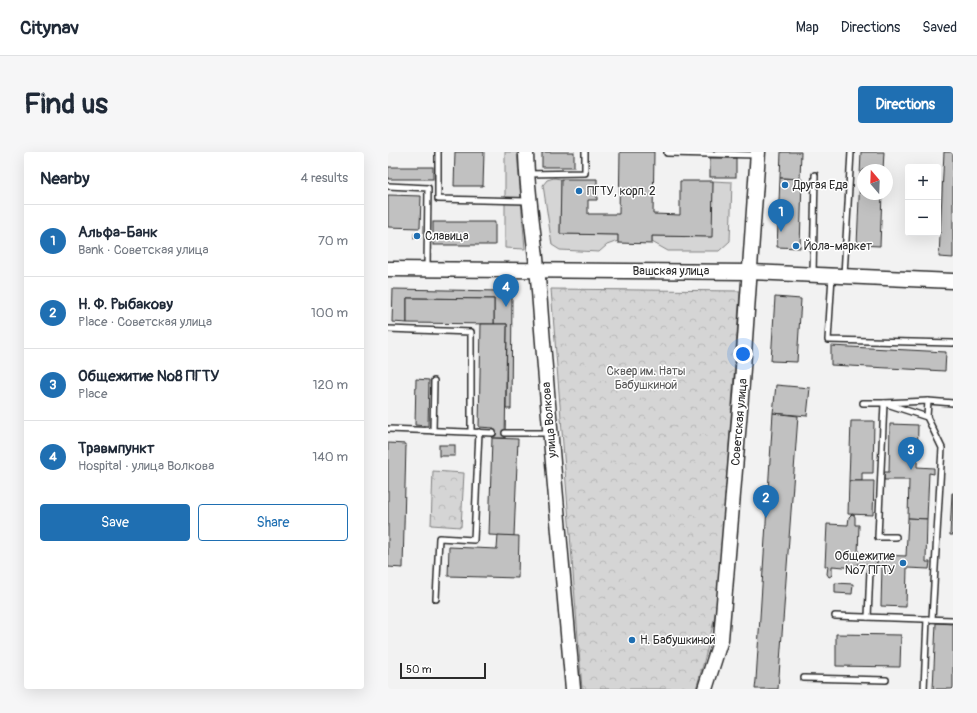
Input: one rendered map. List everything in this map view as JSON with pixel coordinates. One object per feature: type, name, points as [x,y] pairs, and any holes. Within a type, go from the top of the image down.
[{"type":"street","name":"улица Волкова","points":[[526,152],[527,174],[538,270],[550,433],[573,689]]},
{"type":"street","name":"Советская улица","points":[[705,689],[721,639],[741,405],[758,154]]},
{"type":"street","name":"Вашская улица","points":[[388,269],[750,272],[953,281]]},
{"type":"lane","points":[[438,152],[438,199],[530,201]]},
{"type":"lane","points":[[527,174],[585,173],[585,152]]},
{"type":"lane","points":[[667,152],[758,154]]},
{"type":"lane","points":[[850,152],[838,276],[828,340],[953,343]]},
{"type":"lane","points":[[813,274],[815,175]]},
{"type":"lane","points":[[388,186],[428,188],[427,269]]},
{"type":"lane","points":[[388,329],[471,332],[471,432]]},
{"type":"lane","points":[[433,431],[434,380]]},
{"type":"lane","points":[[924,689],[942,448],[927,417],[928,401]]},
{"type":"lane","points":[[862,404],[928,401],[953,403]]},
{"type":"lane","points":[[884,403],[927,417]]},
{"type":"lane","points":[[884,403],[878,537],[896,538]]},
{"type":"lane","points":[[388,429],[493,432]]},
{"type":"lane","points":[[436,599],[438,538],[474,540],[479,432]]},
{"type":"lane","points":[[505,433],[550,433]]},
{"type":"lane","points":[[868,617],[870,570]]},
{"type":"lane","points":[[835,616],[953,620]]},
{"type":"lane","points":[[804,678],[886,680]]},
{"type":"green space","points":[[505,152],[517,152],[525,249],[505,248]]},
{"type":"green space","points":[[554,178],[561,179],[560,234],[618,235],[618,241],[607,245],[599,252],[560,250],[552,245],[543,185],[547,180]]},
{"type":"green space","points":[[713,181],[732,182],[730,241],[719,251],[668,251],[652,242],[652,236],[711,237]]},
{"type":"green space","name":"Сквер им. Наты Бабушкиной","points":[[551,289],[740,291],[718,598],[714,621],[696,689],[582,689]]},
{"type":"green space","points":[[433,471],[464,473],[461,527],[431,525]]},
{"type":"building","points":[[455,152],[484,152],[483,186],[454,186]]},
{"type":"building","points":[[542,152],[574,152],[574,167],[542,167]]},
{"type":"building","name":"ПГТУ, корп. 2","points":[[620,152],[654,152],[653,214],[680,215],[680,181],[713,181],[712,237],[652,236],[652,244],[618,243],[618,235],[560,234],[561,179],[597,179],[597,200],[588,200],[588,214],[619,214]]},
{"type":"building","points":[[781,152],[801,152],[800,179],[780,178]]},
{"type":"building","points":[[861,152],[884,152],[883,164],[860,164]]},
{"type":"building","points":[[944,152],[953,152],[953,258],[939,257]]},
{"type":"building","points":[[710,158],[736,158],[736,177],[710,177]]},
{"type":"building","points":[[388,167],[433,167],[433,179],[388,179]]},
{"type":"building","points":[[780,178],[802,179],[800,248],[777,247]]},
{"type":"building","points":[[388,195],[421,196],[420,228],[388,227]]},
{"type":"building","points":[[859,200],[882,200],[880,246],[857,245]]},
{"type":"building","points":[[433,222],[495,222],[495,245],[433,245]]},
{"type":"building","name":"Славица","points":[[414,234],[420,234],[420,238],[414,238]]},
{"type":"building","points":[[393,289],[499,291],[499,294],[512,295],[511,409],[506,409],[507,324],[494,324],[494,299],[407,298],[407,323],[392,322]]},
{"type":"building","points":[[775,297],[801,299],[797,362],[771,361]]},
{"type":"building","points":[[407,298],[494,299],[494,324],[407,323]]},
{"type":"building","points":[[481,324],[507,324],[505,438],[492,438],[493,428],[479,427]]},
{"type":"building","points":[[831,346],[946,352],[945,371],[831,365]]},
{"type":"building","points":[[416,379],[429,380],[428,426],[415,425]]},
{"type":"building","points":[[776,385],[810,388],[807,416],[773,413]]},
{"type":"building","points":[[773,413],[798,416],[778,689],[755,689],[756,680]]},
{"type":"building","points":[[851,421],[874,421],[873,473],[862,473],[862,481],[849,481]]},
{"type":"building","points":[[890,424],[918,425],[917,467],[934,468],[934,474],[929,473],[927,519],[908,518],[909,480],[884,480],[884,472],[889,472]]},
{"type":"building","points":[[492,438],[518,439],[514,536],[489,535]]},
{"type":"building","points":[[388,443],[406,444],[403,568],[388,567]]},
{"type":"building","points":[[439,445],[455,445],[455,456],[439,456]]},
{"type":"building","points":[[849,481],[874,481],[873,515],[848,514]]},
{"type":"building","points":[[952,493],[953,535],[950,535]]},
{"type":"building","points":[[852,514],[855,517],[855,525],[859,525],[858,554],[877,555],[877,565],[857,564],[857,568],[832,566],[832,575],[829,577],[827,574],[828,566],[825,566],[827,524],[848,525],[849,517]]},
{"type":"building","name":"Общежитие №7 ПГТУ","points":[[908,518],[927,519],[926,562],[930,562],[929,569],[907,568],[906,607],[881,606],[882,565],[877,565],[877,555],[906,556]]},
{"type":"building","points":[[498,535],[519,536],[518,578],[448,576],[449,547],[497,549]]},
{"type":"building","points":[[835,583],[853,584],[852,594],[835,593]]},
{"type":"building","points":[[936,623],[953,624],[953,689],[933,689]]},
{"type":"building","points":[[836,634],[901,635],[900,667],[836,666]]},
{"type":"place","name":"Другая Еда","points":[[785,185]]},
{"type":"place","name":"ПГТУ, корп. 2","points":[[579,191]]},
{"type":"place","name":"Альфа-Банк","points":[[781,232]]},
{"type":"place","name":"Славица","points":[[417,236]]},
{"type":"place","name":"Йола-маркет","points":[[796,246]]},
{"type":"place","name":"Травмпункт","points":[[506,307]]},
{"type":"place","name":"Общежитие №8 ПГТУ","points":[[911,470]]},
{"type":"place","name":"Н. Ф. Рыбакову","points":[[766,518]]},
{"type":"place","name":"Общежитие №7 ПГТУ","points":[[903,563]]},
{"type":"place","name":"Н. Бабушкиной","points":[[632,640]]}]
